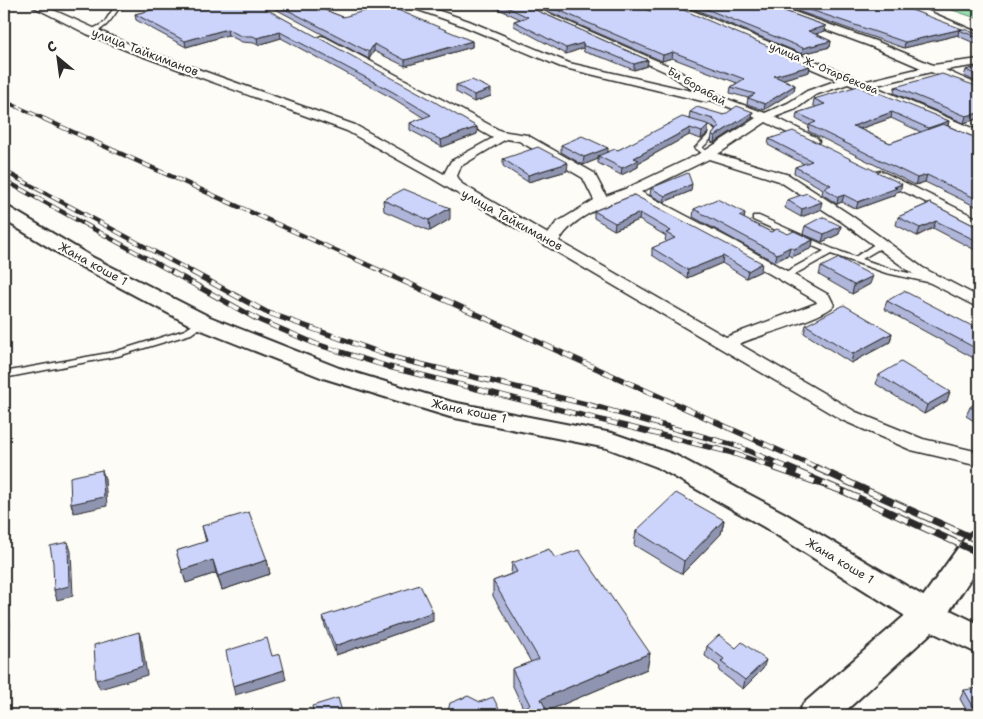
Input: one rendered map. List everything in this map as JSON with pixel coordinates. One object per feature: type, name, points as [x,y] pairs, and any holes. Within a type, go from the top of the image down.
[{"type":"main road","points":[[816,715],[929,615],[979,542]]},
{"type":"main road","points":[[929,615],[979,640]]},
{"type":"street","name":"улица Тайкиманов","points":[[33,4],[91,32],[351,128],[438,176],[849,416],[918,445],[979,459]]},
{"type":"street","points":[[410,4],[465,23],[565,65],[726,103]]},
{"type":"street","name":"Би борабай","points":[[520,4],[672,71],[726,103],[765,117],[827,148]]},
{"type":"street","name":"улица Ж. Отарбекова","points":[[668,4],[865,85],[979,135]]},
{"type":"street","points":[[764,4],[874,44],[979,89]]},
{"type":"street","points":[[905,4],[979,37]]},
{"type":"street","points":[[307,32],[498,134],[523,138],[589,176],[602,202]]},
{"type":"street","points":[[865,85],[930,69],[979,62]]},
{"type":"street","points":[[551,242],[561,226],[602,202],[630,192],[708,155],[765,117],[792,106],[810,93],[850,79]]},
{"type":"street","points":[[458,189],[450,176],[456,164],[500,139],[498,134]]},
{"type":"street","points":[[708,155],[784,178],[847,219],[918,272],[979,303]]},
{"type":"street","points":[[872,171],[979,224]]},
{"type":"street","points":[[630,192],[683,219],[785,276],[823,298],[826,305],[818,310],[749,333],[726,343]]},
{"type":"street","name":"Жана коше 1","points":[[4,212],[85,261],[202,322],[331,373],[450,409],[612,441],[666,461],[774,520],[929,615]]},
{"type":"lane","points":[[111,4],[116,8]]},
{"type":"lane","points":[[91,32],[106,24],[116,8],[130,4]]},
{"type":"lane","points":[[692,124],[709,128],[714,133],[698,148],[708,155]]},
{"type":"lane","points":[[756,218],[830,252],[889,271],[940,282]]},
{"type":"lane","points":[[855,260],[882,244]]},
{"type":"lane","points":[[785,276],[830,252]]},
{"type":"lane","points":[[4,375],[115,354],[188,332],[202,322]]},
{"type":"green space","points":[[935,4],[979,4],[979,19]]},
{"type":"building","points":[[157,4],[257,4],[425,96],[477,127],[441,140],[410,123],[431,115],[393,92],[280,32],[257,38],[241,36],[227,29],[185,41],[135,14],[164,7]]},
{"type":"building","points":[[276,4],[309,4],[343,17],[386,5],[472,41],[405,60],[374,44],[369,52]]},
{"type":"building","points":[[500,4],[522,4],[648,60],[634,64],[608,53],[584,46],[583,43],[566,48],[514,21],[528,17]]},
{"type":"building","points":[[544,4],[633,4],[650,11],[672,5],[810,66],[774,76],[795,85],[765,104],[748,98],[755,94],[731,87],[744,79],[673,52],[663,55]]},
{"type":"building","points":[[694,4],[765,4],[826,26],[808,31],[831,41],[803,48]]},
{"type":"building","points":[[793,4],[875,4],[882,6],[896,4],[962,29],[905,42]]},
{"type":"building","points":[[964,29],[979,35],[979,38],[959,30]]},
{"type":"building","points":[[979,67],[979,76],[966,70]]},
{"type":"building","points":[[942,74],[979,87],[979,113],[966,116],[895,87]]},
{"type":"building","points":[[472,80],[491,89],[474,95],[456,85]]},
{"type":"building","points":[[858,86],[872,93],[877,92],[949,121],[928,128],[892,112],[853,126],[890,143],[943,124],[979,139],[979,200],[927,175],[917,178],[809,125],[816,122],[797,113],[825,104],[814,99]]},
{"type":"building","points":[[737,106],[753,112],[715,136],[712,135],[719,126],[713,119],[690,112],[697,107],[724,115]]},
{"type":"building","points":[[682,117],[707,124],[708,126],[702,132],[690,128],[634,158],[639,160],[622,168],[598,156],[615,149],[618,150]]},
{"type":"building","points":[[793,131],[902,184],[894,187],[897,188],[858,202],[844,195],[838,197],[824,188],[831,185],[795,167],[812,161],[769,139]]},
{"type":"building","points":[[582,136],[608,148],[584,157],[561,145]]},
{"type":"building","points":[[538,147],[568,163],[528,175],[503,159]]},
{"type":"building","points":[[688,173],[692,184],[665,196],[651,188]]},
{"type":"building","points":[[404,189],[450,208],[429,220],[383,200]]},
{"type":"building","points":[[807,193],[822,202],[802,209],[787,200]]},
{"type":"building","points":[[634,195],[762,263],[748,271],[723,256],[688,270],[652,248],[675,238],[666,233],[671,231],[640,213],[615,223],[594,211]]},
{"type":"building","points":[[717,199],[745,213],[739,216],[771,232],[777,229],[788,234],[794,231],[813,240],[794,249],[790,247],[777,254],[694,209]]},
{"type":"building","points":[[930,203],[979,228],[979,242],[936,221],[920,228],[898,217]]},
{"type":"building","points":[[822,217],[841,226],[824,234],[805,226]]},
{"type":"building","points":[[839,258],[873,276],[854,285],[821,267]]},
{"type":"building","points":[[904,291],[974,327],[979,324],[979,350],[887,301]]},
{"type":"building","points":[[844,305],[892,333],[853,354],[806,325]]},
{"type":"building","points":[[901,362],[950,392],[927,405],[879,375]]},
{"type":"building","points":[[979,401],[979,412],[970,407]]},
{"type":"building","points":[[102,470],[104,497],[71,504],[70,477]]},
{"type":"building","points":[[676,493],[724,520],[684,561],[636,531]]},
{"type":"building","points":[[249,512],[267,560],[218,576],[213,560],[182,570],[176,551],[207,541],[202,526]]},
{"type":"building","points":[[68,542],[69,586],[54,590],[50,546]]},
{"type":"building","points":[[549,549],[555,558],[579,550],[650,653],[541,699],[549,715],[505,715],[530,705],[512,669],[539,659],[493,581],[517,572],[512,563]]},
{"type":"building","points":[[420,585],[433,612],[335,646],[323,616]]},
{"type":"building","points":[[5,613],[5,633],[4,633]]},
{"type":"building","points":[[139,632],[143,666],[96,680],[94,645]]},
{"type":"building","points":[[719,635],[736,648],[742,642],[766,660],[745,680],[721,662],[724,659],[707,646]]},
{"type":"building","points":[[267,638],[272,656],[280,654],[284,670],[233,686],[226,651]]},
{"type":"building","points":[[979,688],[979,715],[978,715],[964,690]]},
{"type":"building","points":[[468,696],[480,702],[493,697],[502,715],[447,715],[450,703]]},
{"type":"building","points":[[338,698],[343,715],[314,715],[312,706]]},
{"type":"railway","points":[[4,101],[47,120]]},
{"type":"railway","points":[[44,119],[386,273]]},
{"type":"railway","points":[[4,171],[194,273]]},
{"type":"railway","points":[[4,180],[174,273]]},
{"type":"railway","points":[[172,272],[257,319],[316,344],[389,367],[729,452],[779,469]]},
{"type":"railway","points":[[192,272],[266,312],[395,358],[586,404],[737,446],[791,469]]},
{"type":"railway","points":[[383,272],[820,469]]},
{"type":"railway","points":[[775,468],[845,492]]},
{"type":"railway","points":[[788,468],[845,492]]},
{"type":"railway","points":[[817,468],[979,541]]},
{"type":"railway","points":[[845,492],[979,553]]}]
